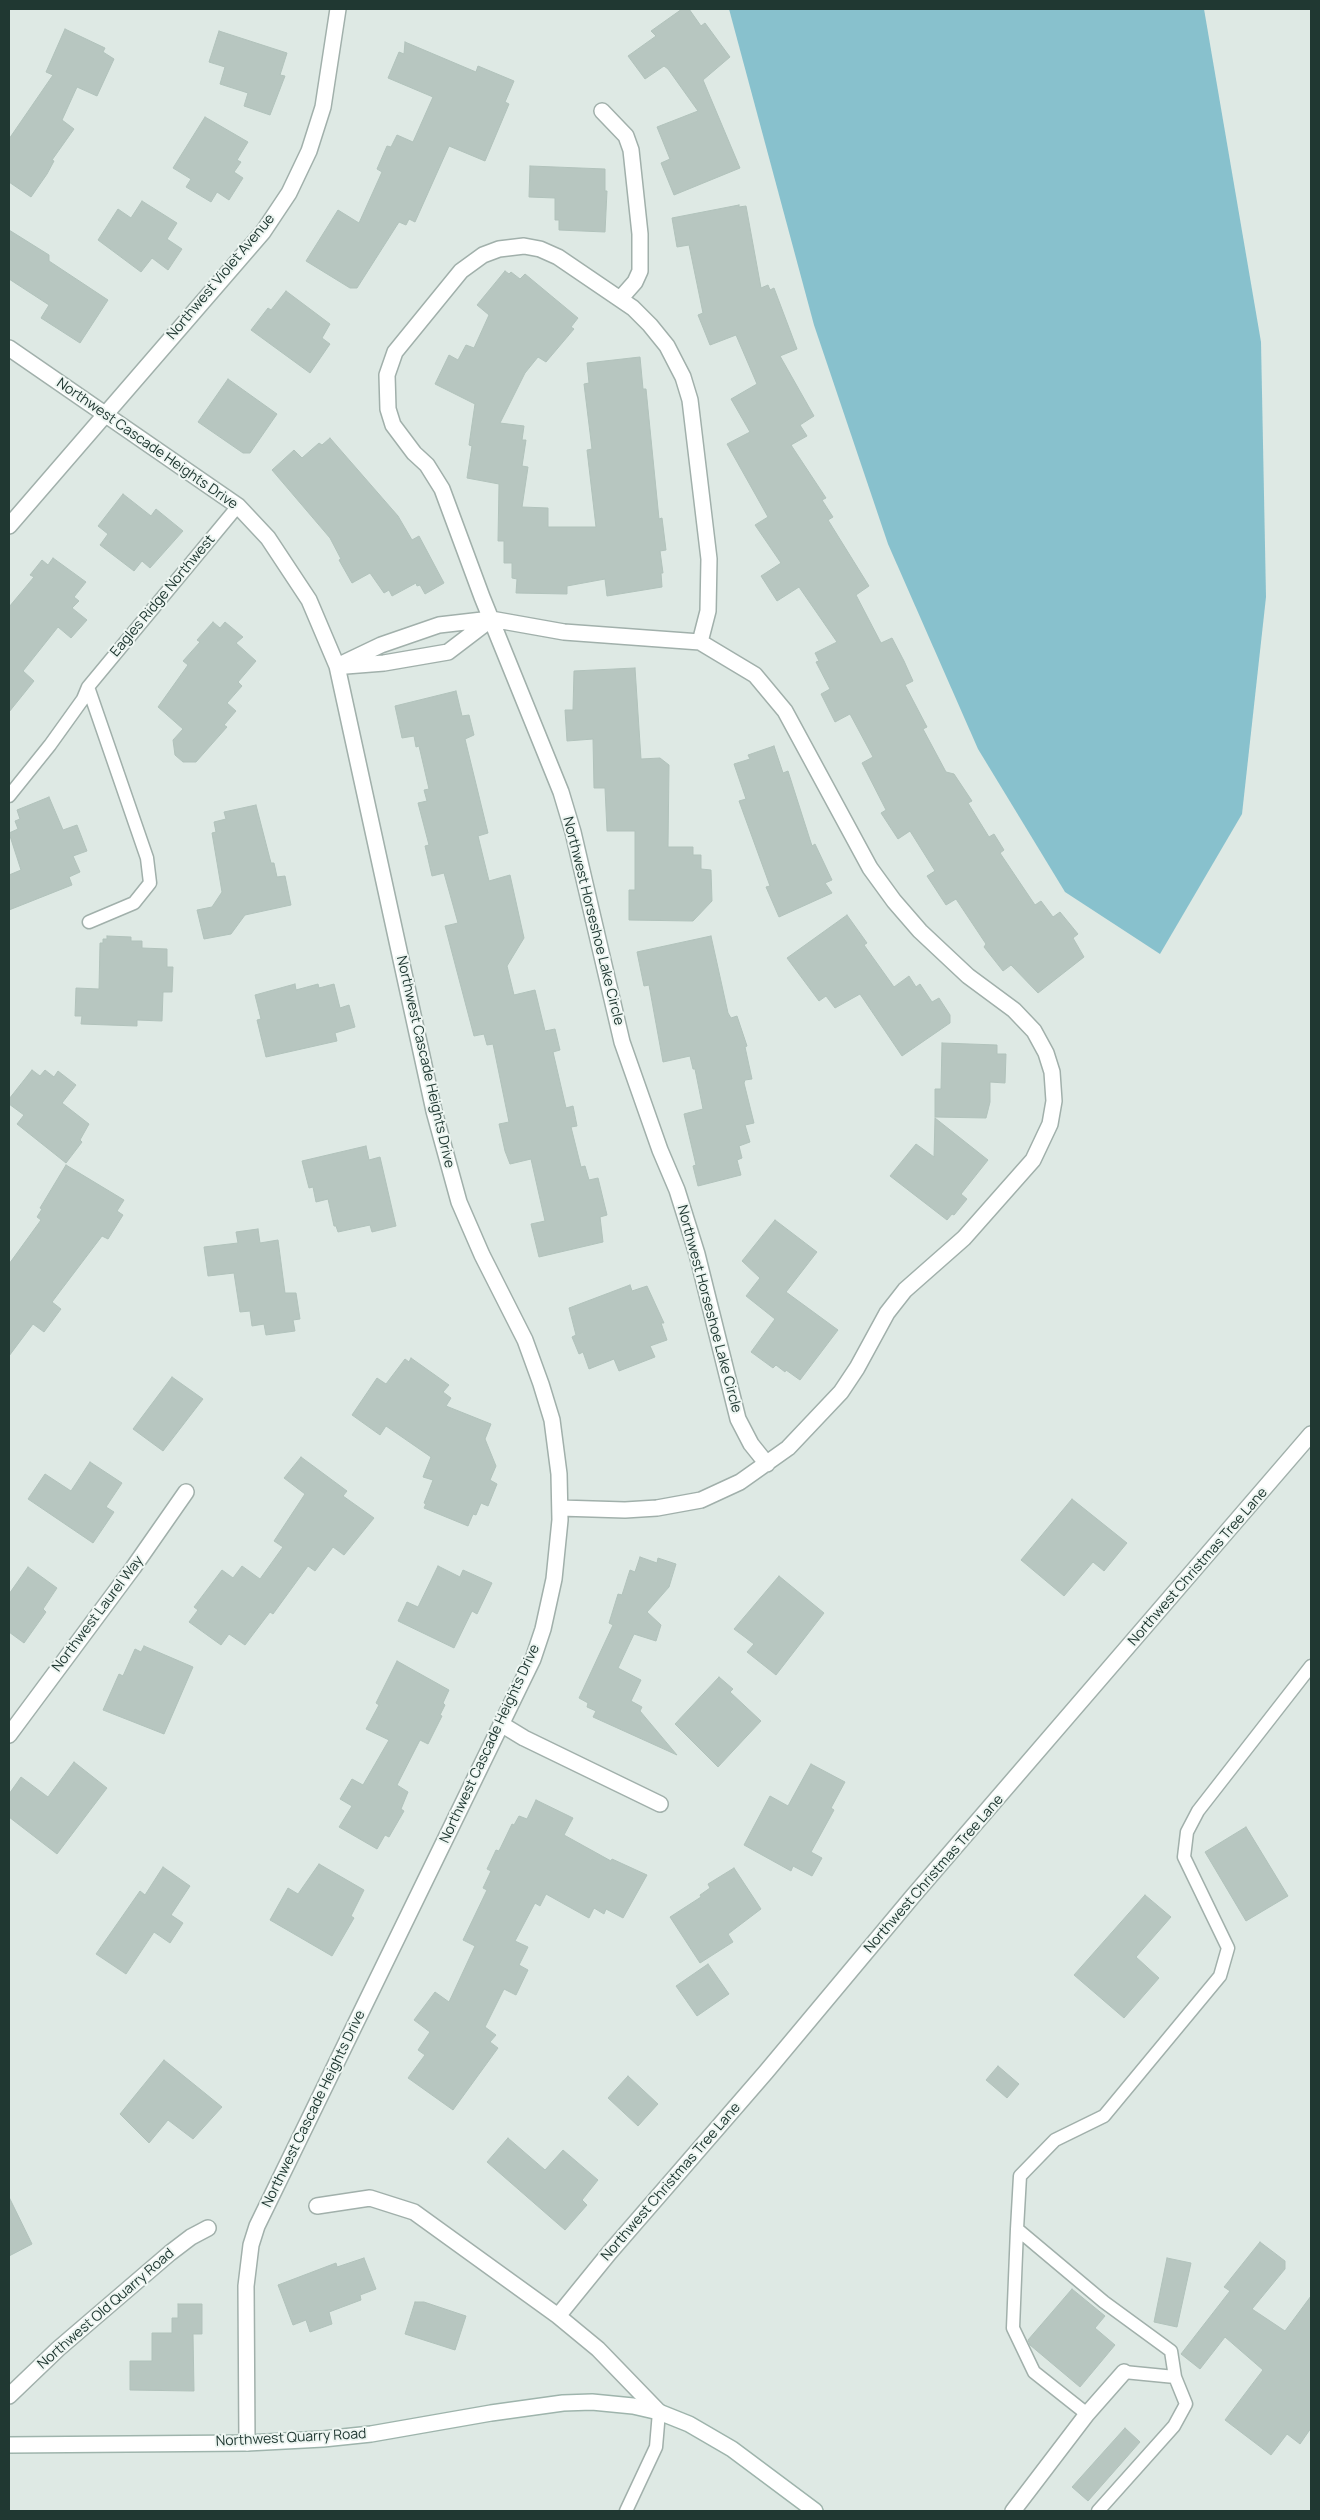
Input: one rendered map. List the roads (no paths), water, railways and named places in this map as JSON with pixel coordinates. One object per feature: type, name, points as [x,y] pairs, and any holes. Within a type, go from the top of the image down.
[{"type":"street","name":"Northwest Violet Avenue","points":[[9,526],[263,232],[289,193],[309,151],[322,107],[338,9]]},
{"type":"street","points":[[602,111],[626,136],[631,150],[640,234],[640,271],[635,282],[620,299]]},
{"type":"street","name":"Northwest Horseshoe Lake Circle","points":[[700,642],[708,611],[709,559],[690,400],[683,377],[667,346],[650,325],[620,299],[558,256],[524,246],[499,249],[482,255],[460,271],[395,352],[387,375],[386,392],[393,426],[414,453],[427,465],[442,489],[491,619],[561,792],[573,832],[622,1042],[660,1150],[677,1190],[697,1254],[738,1419],[750,1444],[767,1464]]},
{"type":"street","name":"Northwest Cascade Heights Drive","points":[[9,348],[238,506],[268,538],[309,600],[337,666],[434,1111],[459,1202],[482,1255],[525,1340],[552,1420],[559,1474],[560,1508],[554,1579],[543,1628],[533,1659],[257,2226],[251,2245],[246,2286],[246,2443]]},
{"type":"street","points":[[337,666],[384,664],[448,652],[491,619]]},
{"type":"street","points":[[337,666],[381,646],[439,625],[491,619],[564,632],[700,642],[755,675],[785,711],[870,868],[894,901],[920,931],[968,976],[1014,1010],[1034,1031],[1046,1053],[1052,1072],[1054,1101],[1050,1124],[1033,1160],[964,1238],[905,1290],[887,1313],[857,1368],[841,1392],[788,1448],[740,1482],[692,1501],[641,1509],[560,1508]]},
{"type":"street","name":"Northwest Christmas Tree Lane","points":[[558,2316],[610,2252],[766,2072],[913,1896],[1038,1754],[1311,1434]]},
{"type":"street","name":"Northwest Laurel Way","points":[[9,1735],[133,1568],[186,1492]]},
{"type":"street","points":[[501,1724],[524,1738],[660,1804]]},
{"type":"street","points":[[317,2206],[370,2198],[414,2212],[558,2316]]},
{"type":"street","name":"Northwest Old Quarry Road","points":[[9,2396],[58,2349],[170,2253],[191,2237],[208,2228]]},
{"type":"street","name":"Northwest Quarry Road","points":[[558,2316],[598,2348],[659,2412]]},
{"type":"street","points":[[1013,2511],[1087,2414],[1124,2372]]},
{"type":"street","name":"Northwest Quarry Road","points":[[9,2445],[246,2443],[323,2439],[371,2434],[491,2413],[564,2403],[625,2405],[659,2412],[690,2424],[732,2449],[814,2511]]},
{"type":"lane","name":"Eagles Ridge Northwest","points":[[9,796],[50,745],[83,699],[88,687],[238,506]]},
{"type":"lane","points":[[88,687],[147,858],[150,883],[134,903],[89,922]]},
{"type":"lane","points":[[1087,2414],[1034,2372],[1013,2328],[1020,2176],[1055,2140],[1104,2116],[1220,1976],[1228,1948],[1184,1857],[1188,1832],[1198,1811],[1311,1666]]},
{"type":"lane","points":[[1017,2229],[1104,2302],[1171,2351],[1175,2376],[1186,2404],[1174,2426],[1098,2511]]},
{"type":"lane","points":[[1124,2372],[1175,2376]]},
{"type":"lane","points":[[626,2511],[656,2447],[659,2412]]},
{"type":"water","points":[[729,9],[1204,9],[1261,342],[1266,597],[1242,814],[1160,954],[1065,892],[978,749],[888,544],[814,325]]}]
